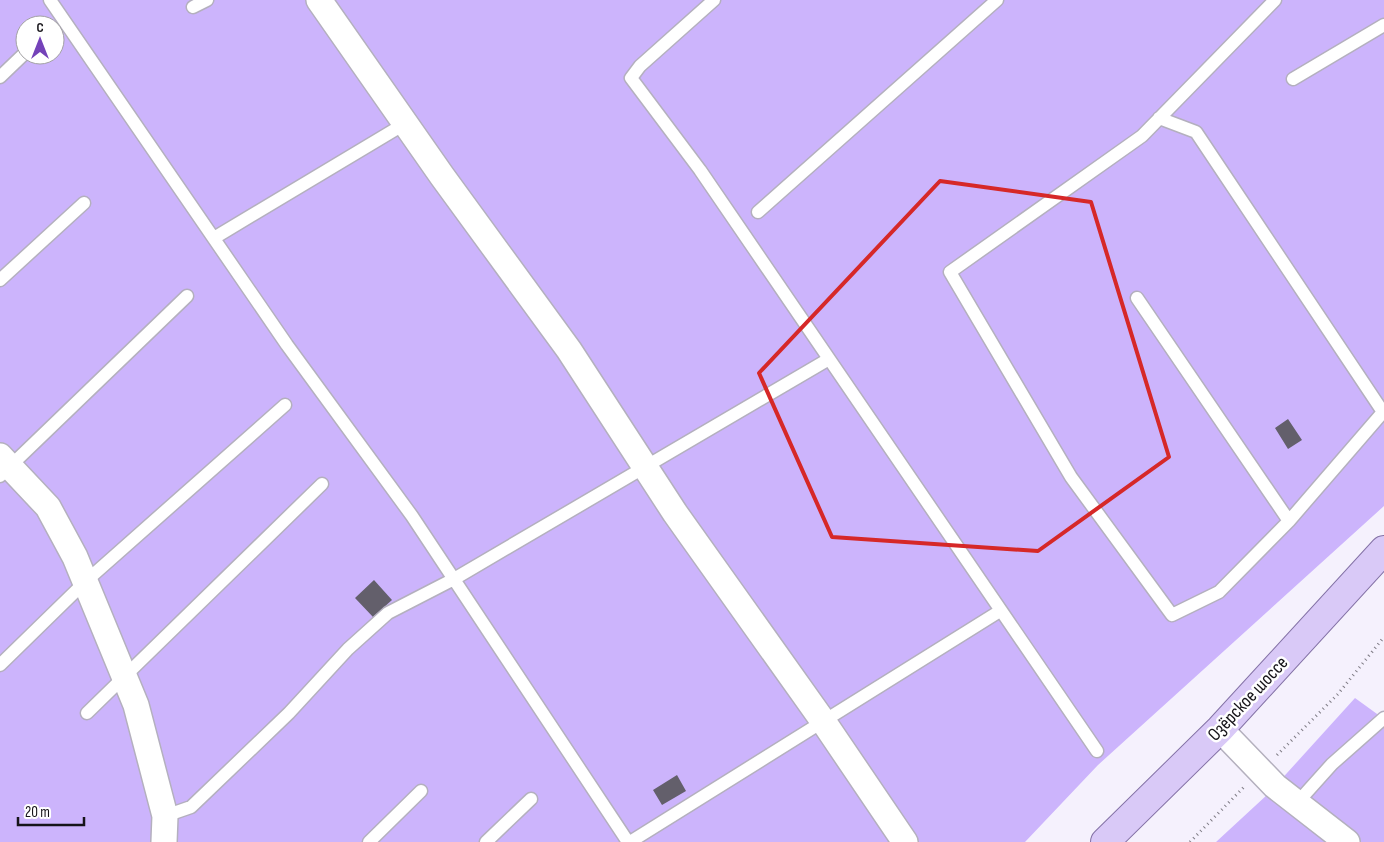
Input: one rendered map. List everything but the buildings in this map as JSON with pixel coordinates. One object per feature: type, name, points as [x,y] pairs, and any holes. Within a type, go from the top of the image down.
[{"type":"main road","name":"Озёрское шоссе","points":[[1105,842],[1220,728],[1384,550]]},
{"type":"street","points":[[319,0],[442,176],[569,350],[675,513],[905,842]]},
{"type":"street","points":[[3,466],[48,507],[75,557],[136,705],[165,816],[164,842]]},
{"type":"street","points":[[1220,728],[1275,786],[1347,842]]},
{"type":"lane","points":[[50,0],[56,15]]},
{"type":"lane","points":[[194,7],[207,0]]},
{"type":"lane","points":[[714,0],[640,66],[631,78],[700,170],[1096,751]]},
{"type":"lane","points":[[758,212],[997,0]]},
{"type":"lane","points":[[1159,118],[1196,132],[1384,412],[1289,521],[1218,592],[1172,615],[1071,477],[950,272],[1142,136],[1159,118],[1275,0]]},
{"type":"lane","points":[[1293,79],[1384,25]]},
{"type":"lane","points":[[65,31],[214,238],[287,345],[412,516],[629,842],[1000,611]]},
{"type":"lane","points":[[0,77],[15,63]]},
{"type":"lane","points":[[214,238],[406,124]]},
{"type":"lane","points":[[0,280],[84,203]]},
{"type":"lane","points":[[3,466],[187,296]]},
{"type":"lane","points":[[1137,298],[1289,521]]},
{"type":"lane","points":[[165,816],[191,807],[289,713],[348,649],[388,613],[454,579],[829,359]]},
{"type":"lane","points":[[0,664],[85,582],[285,405]]},
{"type":"lane","points":[[87,714],[322,484]]},
{"type":"lane","points":[[1297,803],[1332,764],[1384,718]]},
{"type":"lane","points":[[369,842],[421,791]]},
{"type":"lane","points":[[486,842],[531,799]]},
{"type":"path","points":[[1190,842],[1338,694],[1384,637]]},
{"type":"highlighted area","points":[[940,181],[1091,202],[1169,457],[1038,551],[832,537],[759,373]]},
{"type":"shaded area","points":[[0,0],[1384,0],[1384,506],[1098,765],[1025,842],[0,842]]},
{"type":"shaded area","points":[[1355,698],[1384,719],[1384,842],[1216,842],[1268,794]]}]
